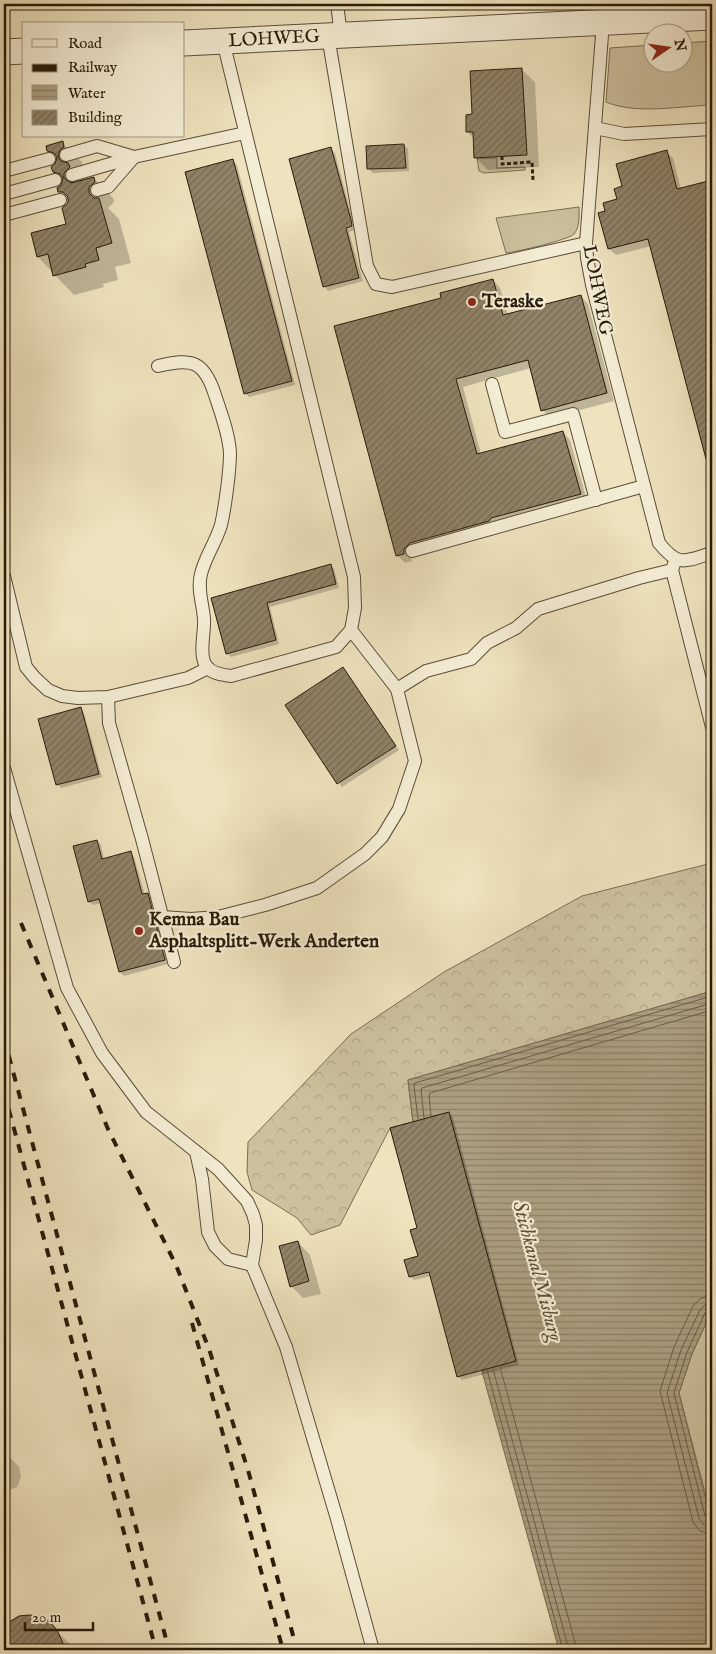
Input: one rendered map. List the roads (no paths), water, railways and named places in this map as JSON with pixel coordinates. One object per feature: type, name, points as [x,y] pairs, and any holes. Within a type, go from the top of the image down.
[{"type":"street","name":"LOHWEG","points":[[185,43],[712,17]]},
{"type":"street","points":[[4,52],[22,51]]},
{"type":"lane","points":[[337,4],[334,36],[367,266],[376,284],[392,287],[586,243]]},
{"type":"lane","name":"LOHWEG","points":[[603,22],[586,243],[587,258],[592,285],[659,543],[669,555],[674,565]]},
{"type":"lane","points":[[158,366],[177,361],[192,362],[204,371],[213,386],[224,421],[230,453],[221,525],[201,574],[200,592],[204,618],[202,657],[208,668],[218,674],[231,676],[336,647],[350,630],[355,608],[354,577],[223,41]]},
{"type":"lane","points":[[595,128],[624,134],[712,129]]},
{"type":"lane","points":[[72,176],[134,157],[245,133]]},
{"type":"lane","points":[[66,155],[97,146],[134,157]]},
{"type":"lane","points":[[97,190],[108,187],[134,157]]},
{"type":"lane","points":[[4,171],[49,159]]},
{"type":"lane","points":[[4,194],[55,180]]},
{"type":"lane","points":[[4,215],[60,200]]},
{"type":"lane","points":[[492,384],[505,432],[574,414],[596,500]]},
{"type":"lane","points":[[412,552],[596,500],[645,490]]},
{"type":"lane","points":[[397,688],[426,671],[471,660],[487,643],[516,628],[538,609],[712,553]]},
{"type":"lane","points":[[674,565],[712,728]]},
{"type":"lane","points":[[4,576],[26,667],[48,690],[62,696],[78,698],[108,697],[188,678],[208,668]]},
{"type":"lane","points":[[162,917],[218,918],[317,888],[365,854],[382,837],[399,809],[415,761],[397,688],[350,630]]},
{"type":"lane","points":[[108,697],[109,723],[174,962]]},
{"type":"lane","points":[[4,768],[67,988],[102,1053],[146,1112],[218,1169],[246,1201],[253,1214],[256,1225],[256,1240],[252,1264],[286,1347],[374,1650]]},
{"type":"lane","points":[[196,1152],[202,1179],[208,1232],[215,1246],[228,1259],[252,1264]]},
{"type":"water","name":"Stichkanal Misburg","points":[[712,991],[712,1310],[692,1354],[679,1393],[712,1524],[712,1650],[559,1650],[413,1122],[408,1080]]},
{"type":"railway","points":[[21,923],[108,1129],[176,1265],[209,1349],[248,1470],[297,1650]]},
{"type":"railway","points":[[4,1038],[169,1650]]},
{"type":"railway","points":[[4,1092],[156,1650]]},
{"type":"railway","points":[[192,1323],[283,1650]]},
{"type":"place","name":"Teraske","points":[[472,302]]},
{"type":"place","name":"Kemna Bau Asphaltsplitt-Werk Anderten","points":[[139,931]]}]
